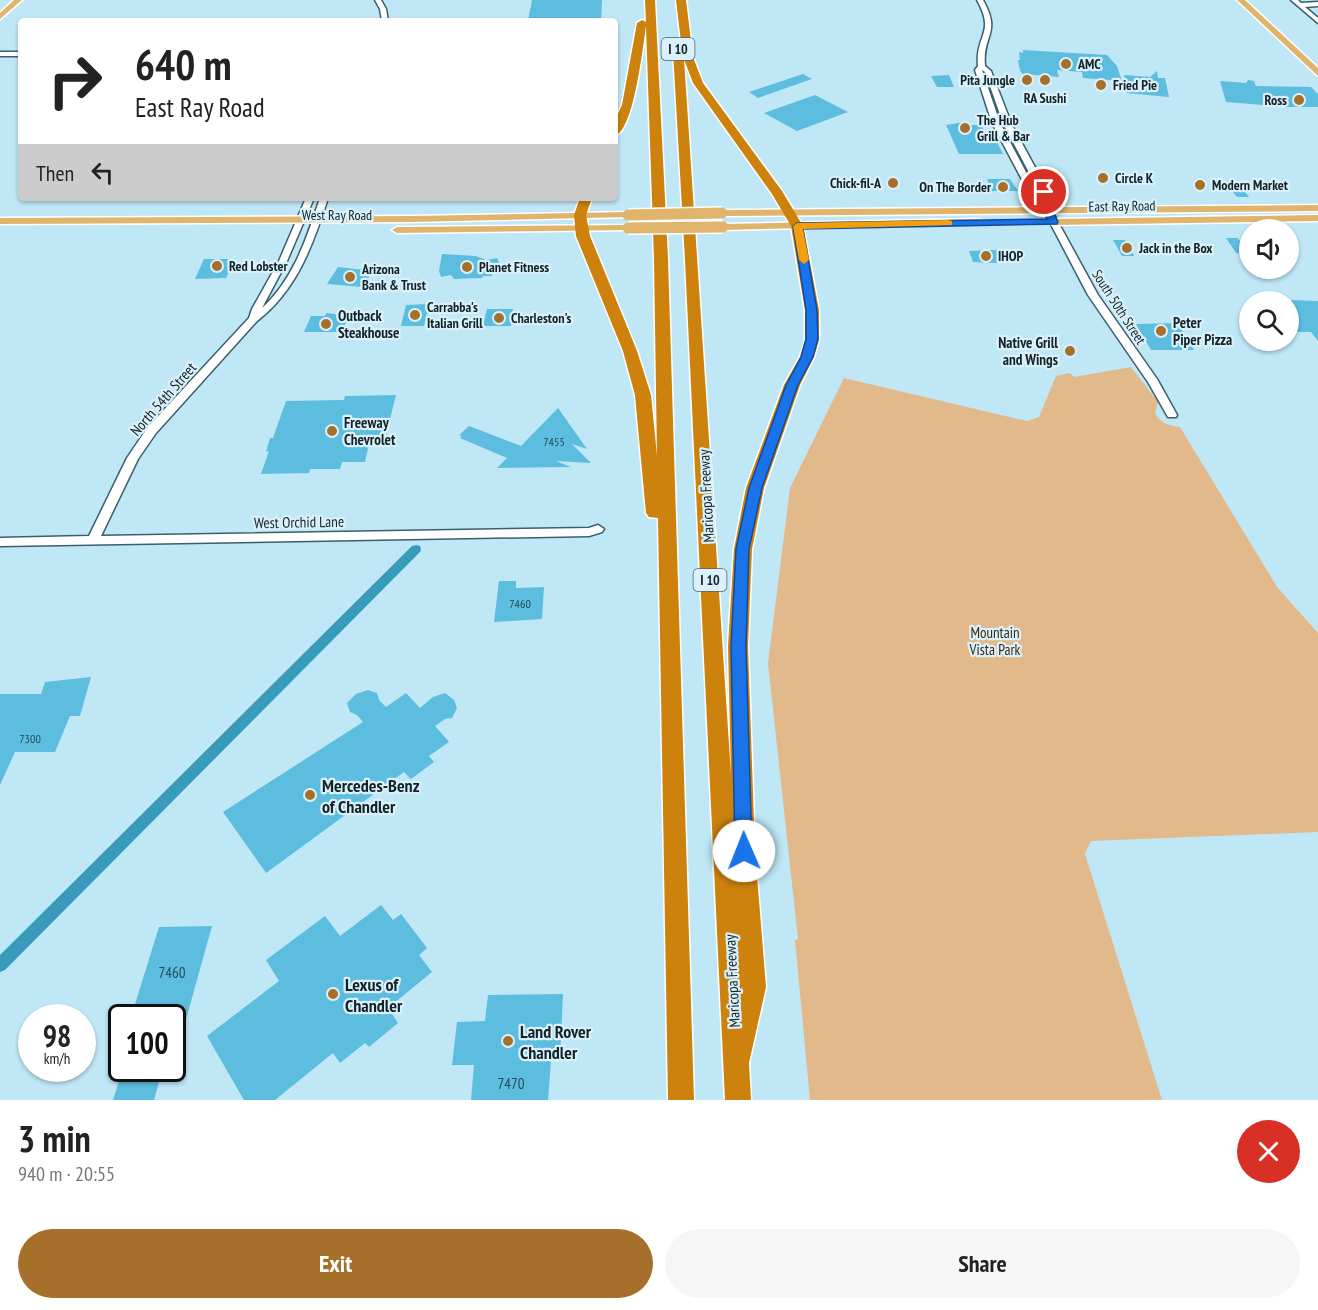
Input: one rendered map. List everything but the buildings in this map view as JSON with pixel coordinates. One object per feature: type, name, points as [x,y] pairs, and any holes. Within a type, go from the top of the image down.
[{"type":"highway","points":[[618,126],[627,105],[638,56],[642,26],[642,0]]},
{"type":"highway","name":"I 10","points":[[650,0],[659,209],[658,238],[661,259],[681,1100]]},
{"type":"highway","name":"Maricopa Freeway","points":[[674,0],[692,260],[738,1100]]},
{"type":"highway","points":[[681,0],[688,57],[698,83],[797,226],[812,310],[812,339],[807,357],[792,385],[755,488],[743,549],[738,646],[744,851],[754,987],[736,1063]]},
{"type":"highway","points":[[584,201],[581,222],[586,246],[630,351],[643,395],[654,495],[657,561],[670,666]]},
{"type":"main road","points":[[0,8],[8,0]]},
{"type":"main road","points":[[0,17],[18,0]]},
{"type":"main road","points":[[1241,0],[1318,73]]},
{"type":"main road","name":"East Ray Road","points":[[675,228],[797,226],[1318,207]]},
{"type":"main road","name":"East Ray Road","points":[[675,214],[1318,218]]},
{"type":"main road","name":"West Ray Road","points":[[0,221],[314,225],[581,222],[628,215],[675,214]]},
{"type":"main road","name":"West Ray Road","points":[[581,222],[628,228],[675,228]]},
{"type":"main road","name":"West Ray Road","points":[[0,230],[300,225]]},
{"type":"street","points":[[378,0],[384,18]]},
{"type":"street","name":"South 50th Street","points":[[980,0],[991,18],[979,54],[982,67],[978,70],[996,123],[1040,206],[1050,216],[1093,295],[1153,381],[1172,416]]},
{"type":"street","points":[[1297,2],[1318,4]]},
{"type":"street","points":[[1297,2],[1318,21]]},
{"type":"street","points":[[0,54],[18,54]]},
{"type":"street","name":"North 54th Street","points":[[254,319],[300,225],[309,201]]},
{"type":"street","name":"North 54th Street","points":[[93,541],[133,458],[152,430],[254,319],[267,311],[285,286],[323,201]]},
{"type":"street","name":"West Orchid Lane","points":[[0,542],[470,535],[589,532],[598,529]]},
{"type":"green space","name":"Mountain Vista Park","points":[[1131,367],[1158,402],[1155,413],[1157,416],[1166,423],[1180,427],[1277,587],[1318,633],[1318,832],[1091,841],[1085,854],[1162,1100],[810,1100],[795,940],[798,939],[768,663],[790,488],[844,378],[1027,421],[1039,417],[1056,376],[1070,373],[1074,377]]},
{"type":"waterway","points":[[0,965],[416,549]]},
{"type":"slow traffic","points":[[804,260],[797,226],[948,223]]},
{"type":"place","name":"AMC","points":[[1066,64]]},
{"type":"place","name":"Pita Jungle","points":[[1027,80]]},
{"type":"place","name":"RA Sushi","points":[[1045,80]]},
{"type":"place","name":"Fried Pie","points":[[1101,85]]},
{"type":"place","name":"Ross","points":[[1299,100]]},
{"type":"place","name":"The Hub Grill & Bar","points":[[965,128]]},
{"type":"place","name":"Circle K","points":[[1103,178]]},
{"type":"place","name":"Chick-fil-A","points":[[893,183]]},
{"type":"place","name":"Modern Market","points":[[1200,185]]},
{"type":"place","name":"On The Border","points":[[1003,187]]},
{"type":"place","name":"Jack in the Box","points":[[1127,248]]},
{"type":"place","name":"IHOP","points":[[986,256]]},
{"type":"place","name":"Red Lobster","points":[[217,266]]},
{"type":"place","name":"Planet Fitness","points":[[467,267]]},
{"type":"place","name":"Arizona Bank & Trust","points":[[350,277]]},
{"type":"place","name":"Carrabba's Italian Grill","points":[[415,315]]},
{"type":"place","name":"Charleston's","points":[[499,318]]},
{"type":"place","name":"Outback Steakhouse","points":[[326,324]]},
{"type":"place","name":"Peter Piper Pizza","points":[[1161,331]]},
{"type":"place","name":"Native Grill and Wings","points":[[1070,351]]},
{"type":"place","name":"Freeway Chevrolet","points":[[332,431]]},
{"type":"place","name":"Mercedes-Benz of Chandler","points":[[310,795]]},
{"type":"place","name":"Lexus of Chandler","points":[[333,994]]},
{"type":"place","name":"Land Rover Chandler","points":[[508,1041]]},
{"type":"route","points":[[744,851],[738,646],[743,549],[755,488],[792,385],[807,357],[812,339],[812,310],[797,226],[1053,222],[1048,211],[1052,206],[1044,192]]}]
